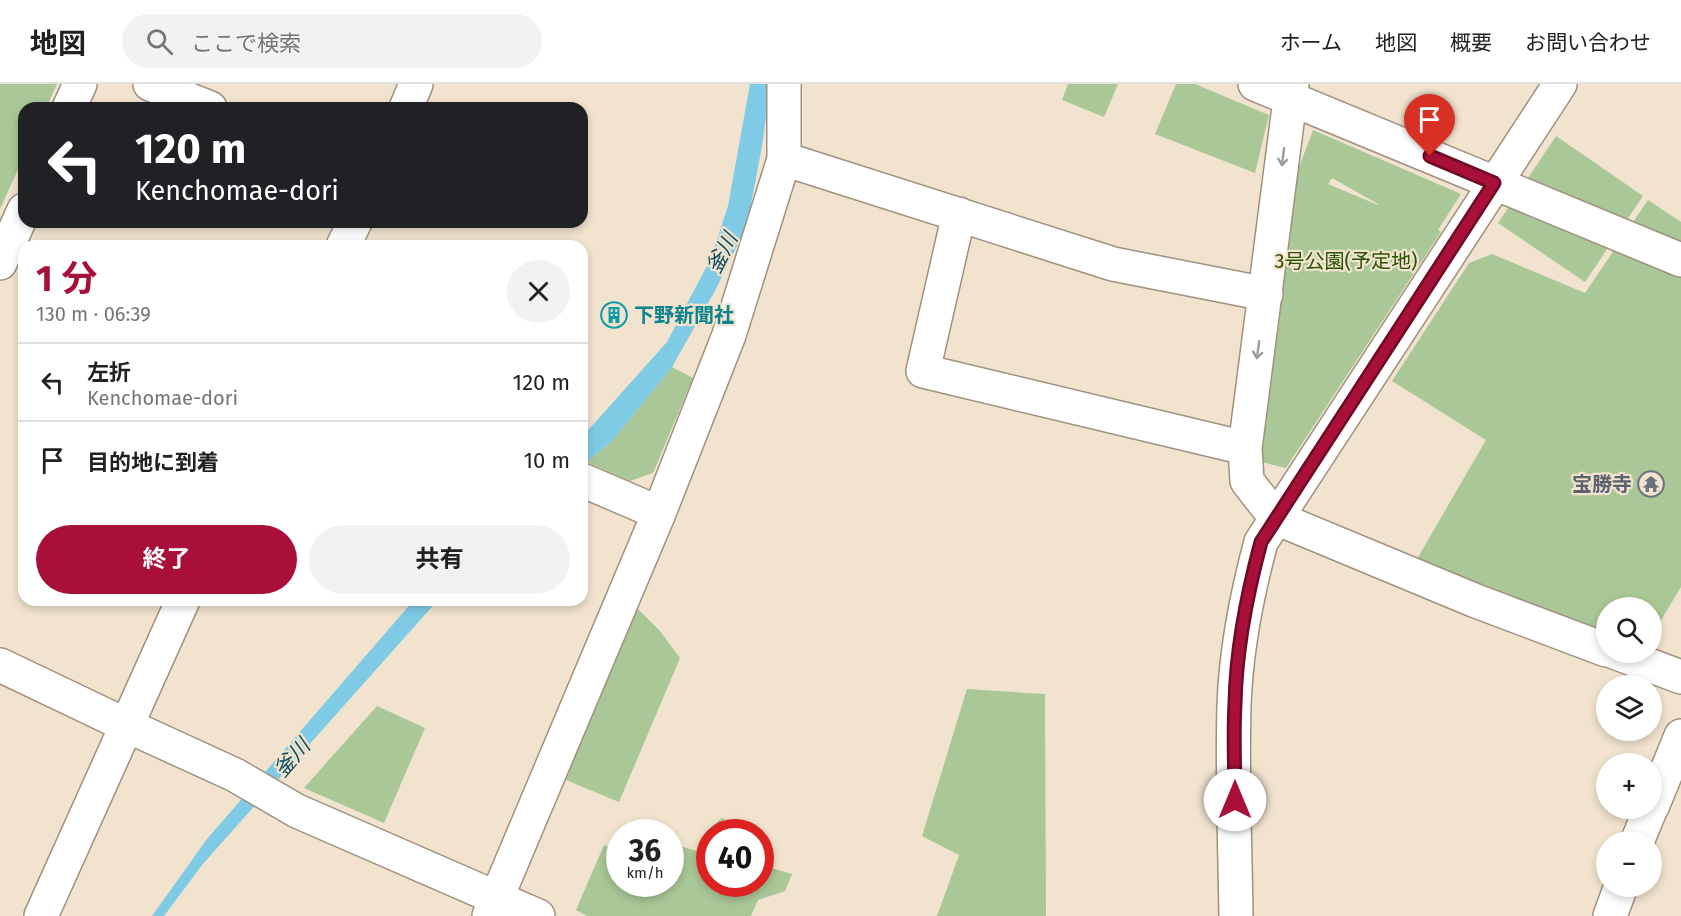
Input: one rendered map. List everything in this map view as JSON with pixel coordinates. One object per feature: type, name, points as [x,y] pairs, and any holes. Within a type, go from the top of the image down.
[{"type":"street","points":[[72,102],[80,84]]},
{"type":"street","points":[[150,84],[195,102]]},
{"type":"street","points":[[408,102],[416,84]]},
{"type":"street","points":[[493,907],[659,513],[729,335],[784,159],[784,84]]},
{"type":"street","points":[[1255,84],[1291,91],[1494,183],[1681,260]]},
{"type":"street","points":[[1236,916],[1234,704],[1239,652],[1252,575],[1261,542],[1560,84]]},
{"type":"street","points":[[1291,91],[1245,448],[1247,481],[1276,519],[1485,605],[1596,646]]},
{"type":"street","points":[[784,159],[1113,264],[1266,294]]},
{"type":"street","points":[[959,214],[923,371],[1245,448]]},
{"type":"street","points":[[588,482],[659,513]]},
{"type":"street","points":[[41,916],[180,606]]},
{"type":"street","points":[[1643,663],[1681,677]]},
{"type":"street","points":[[0,665],[235,775],[297,811],[493,907],[538,916]]},
{"type":"street","points":[[1662,782],[1681,736]]},
{"type":"street","points":[[1610,916],[1617,897]]},
{"type":"green space","points":[[0,84],[57,84],[49,102],[18,102],[18,169],[0,209]]},
{"type":"green space","points":[[1068,84],[1118,84],[1104,117],[1062,100]]},
{"type":"green space","points":[[1176,84],[1195,84],[1269,115],[1255,173],[1155,134]]},
{"type":"green space","name":"3号公園(予定地)","points":[[1313,130],[1461,194],[1438,230],[1441,232],[1286,468],[1257,461],[1293,169],[1298,170]],"holes":[[[1332,178],[1378,205],[1328,184]]]},
{"type":"green space","points":[[1556,136],[1643,196],[1585,282],[1498,223]]},
{"type":"green space","points":[[1648,200],[1681,222],[1681,587],[1662,618],[1662,597],[1596,597],[1596,628],[1523,602],[1417,559],[1486,440],[1392,381],[1469,263],[1492,254],[1585,293]]},
{"type":"green space","points":[[672,367],[693,378],[653,473],[630,481],[588,462],[612,441]]},
{"type":"green space","points":[[635,606],[660,631],[680,658],[619,802],[566,780]]},
{"type":"green space","points":[[967,689],[1045,694],[1046,916],[937,916],[959,855],[922,836]]},
{"type":"green space","points":[[377,706],[425,728],[384,823],[304,788]]},
{"type":"green space","points":[[604,845],[606,846],[606,897],[684,897],[684,847],[696,851],[696,897],[767,897],[758,900],[751,916],[587,916],[576,910]]},
{"type":"green space","points":[[774,869],[792,874],[785,891],[774,895]]},
{"type":"water","name":"釜川","points":[[750,84],[768,84],[769,94],[762,146],[747,225],[716,289],[672,367],[612,441],[588,461],[588,430],[667,342],[711,258],[728,206]]},
{"type":"water","name":"釜川","points":[[409,606],[433,606],[202,865],[164,916],[152,916],[207,839]]},
{"type":"place","name":"下野新聞社","points":[[614,315]]},
{"type":"place","name":"宝勝寺","points":[[1651,484]]},
{"type":"route","points":[[1235,800],[1234,704],[1239,652],[1252,575],[1261,542],[1494,183],[1430,156]]}]
